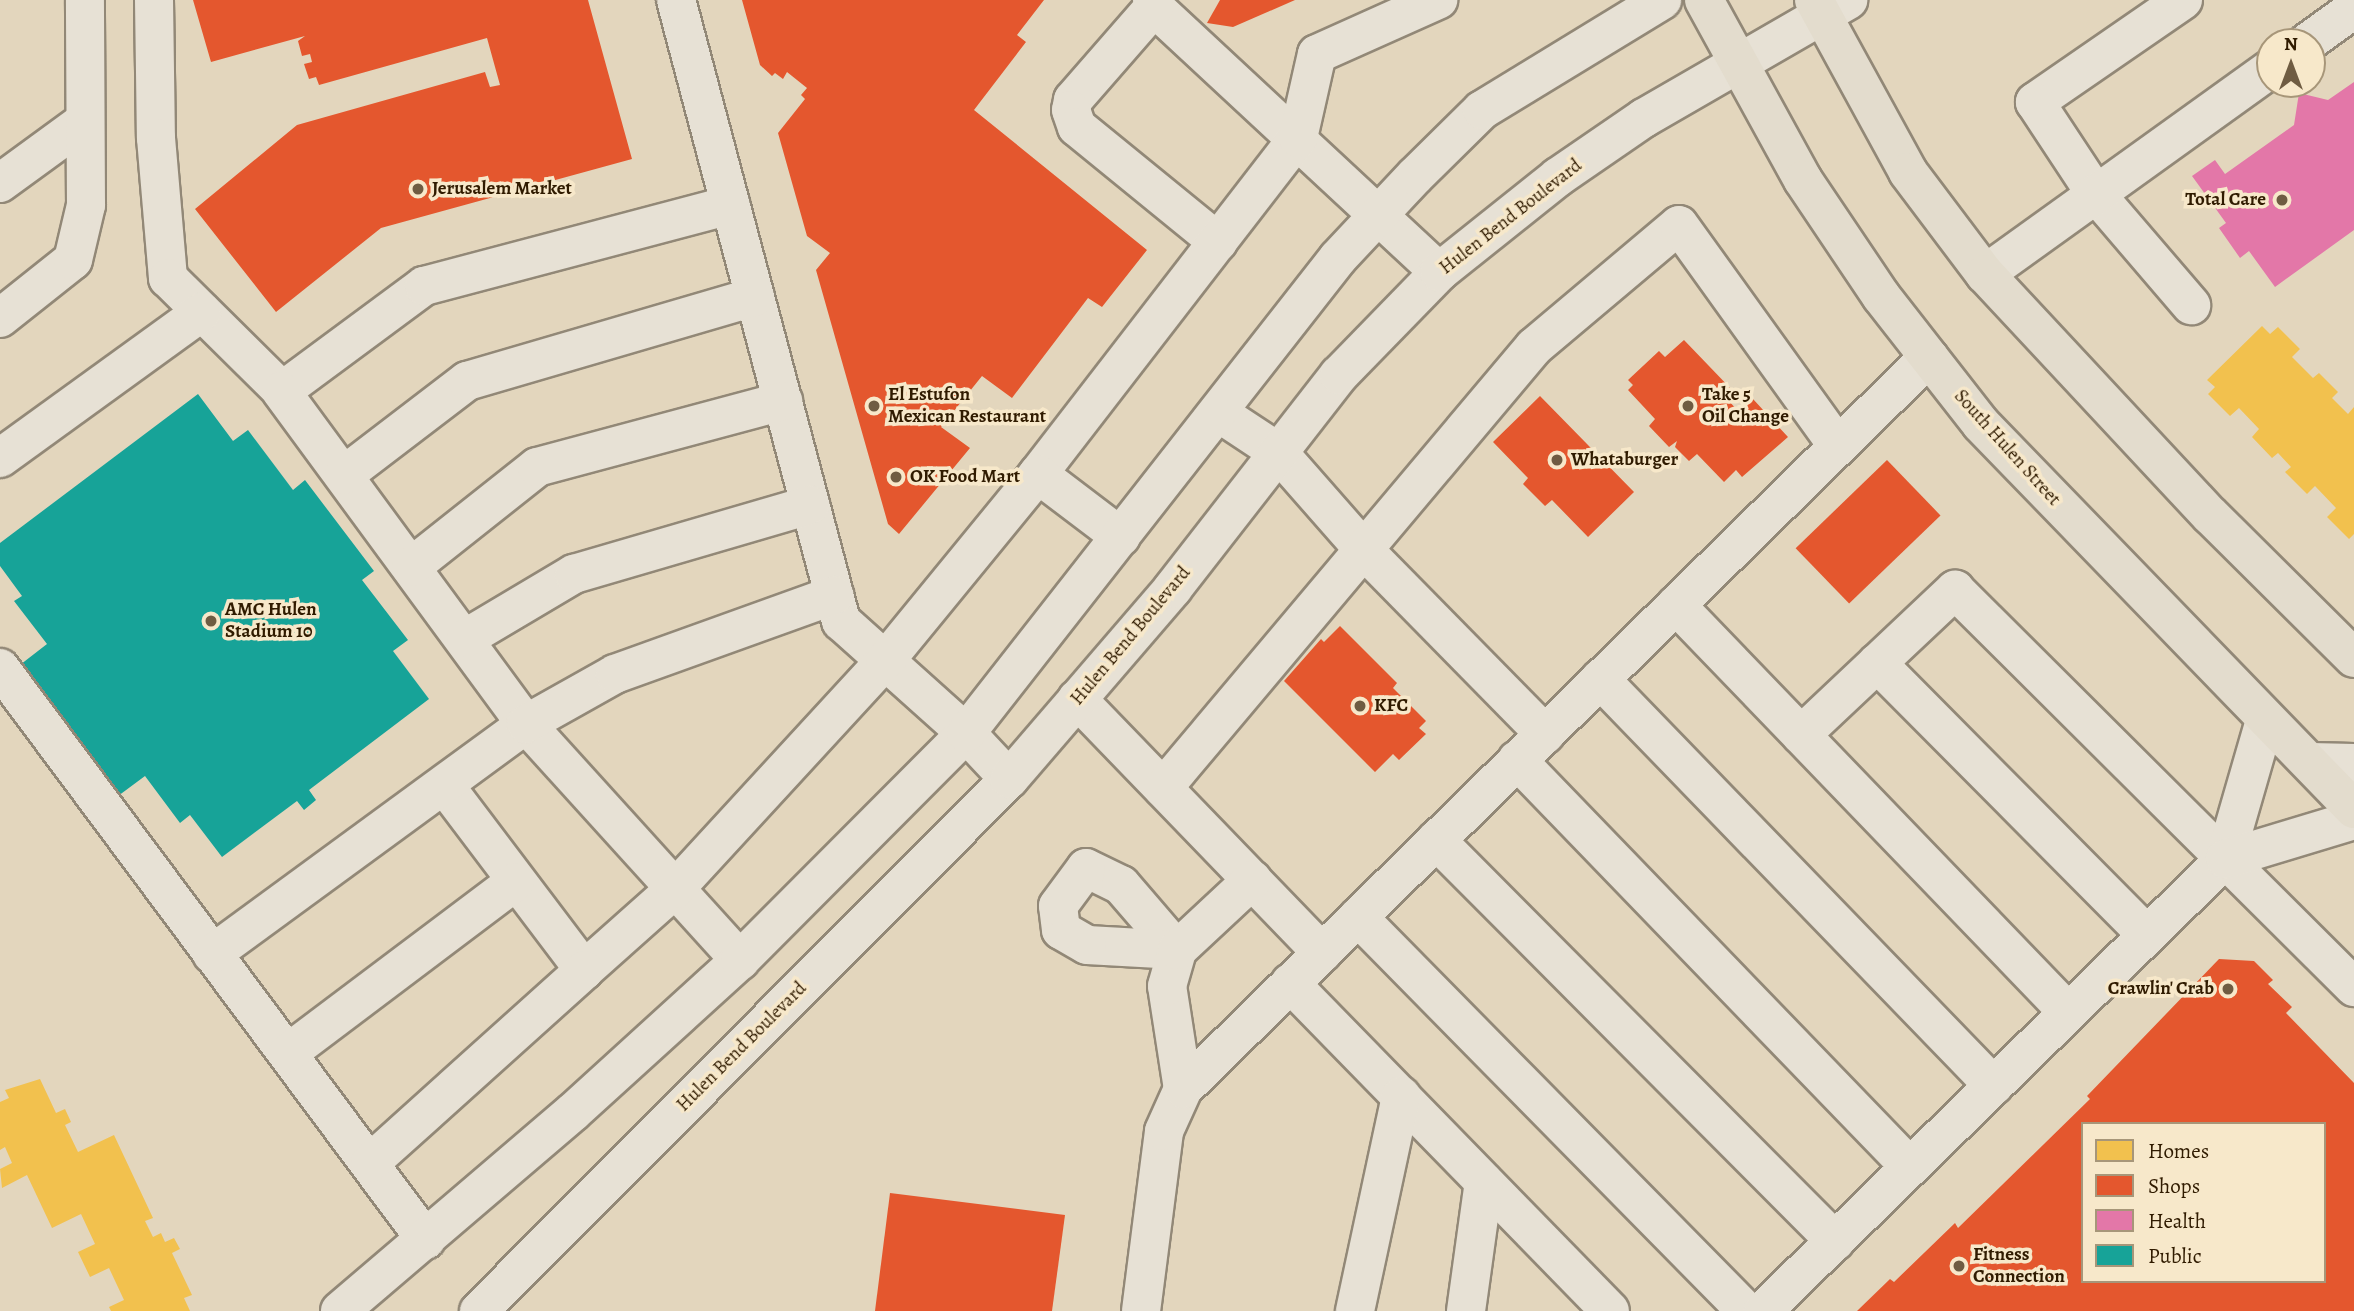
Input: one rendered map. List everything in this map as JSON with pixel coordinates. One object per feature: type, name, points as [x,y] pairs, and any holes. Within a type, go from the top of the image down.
[{"type":"main road","name":"South Hulen Street","points":[[1704,0],[1803,180],[1881,296],[1981,424],[2264,720],[2310,762],[2354,809]]},
{"type":"main road","points":[[1828,5],[1908,172],[1985,274],[2210,515],[2354,658]]},
{"type":"street","points":[[0,318],[73,260],[86,205],[85,0]]},
{"type":"street","points":[[154,0],[156,138],[168,278],[281,391],[466,638],[526,724],[740,960]]},
{"type":"street","points":[[676,0],[841,621],[966,733],[1009,779]]},
{"type":"street","points":[[370,1163],[675,889],[885,661],[1038,474],[1298,138],[1317,54],[1438,0]]},
{"type":"street","points":[[340,1311],[426,1240],[740,960],[966,733],[1338,258],[1482,110],[1662,0]]},
{"type":"street","points":[[2183,0],[2035,102],[2095,193],[2191,305]]},
{"type":"street","points":[[1218,242],[1077,127],[1071,110],[1073,100],[1153,4],[1380,213],[1439,272]]},
{"type":"street","name":"Hulen Bend Boulevard","points":[[479,1311],[515,1298],[1009,779],[1173,588],[1339,375],[1439,272],[1591,155],[1644,118],[1739,65],[1828,5]]},
{"type":"street","points":[[2326,29],[2354,9]]},
{"type":"street","points":[[1985,274],[2256,79]]},
{"type":"street","points":[[0,183],[85,121]]},
{"type":"street","points":[[281,391],[424,286],[730,205]]},
{"type":"street","points":[[1163,788],[1534,347],[1679,225],[1838,446]]},
{"type":"street","points":[[344,475],[467,381],[755,297]]},
{"type":"street","points":[[0,458],[202,312]]},
{"type":"street","points":[[1142,1311],[1164,1131],[1183,1089],[1929,357]]},
{"type":"street","points":[[411,567],[537,467],[783,401]]},
{"type":"street","points":[[1219,413],[1278,452],[1365,551],[1545,734]]},
{"type":"street","points":[[1038,474],[1121,537]]},
{"type":"street","points":[[466,638],[574,574],[810,505]]},
{"type":"street","points":[[1801,735],[1955,590],[2354,987]]},
{"type":"street","points":[[212,954],[445,786],[526,724],[615,674],[834,595]]},
{"type":"street","points":[[1676,605],[2068,1012]]},
{"type":"street","points":[[1877,663],[2147,935]]},
{"type":"street","points":[[0,668],[426,1240]]},
{"type":"street","points":[[1601,679],[1994,1086]]},
{"type":"street","points":[[1077,699],[1322,953]]},
{"type":"street","points":[[2225,859],[2264,720]]},
{"type":"street","points":[[1517,760],[1910,1167]]},
{"type":"street","points":[[2310,762],[2354,763]]},
{"type":"street","points":[[445,786],[584,970]]},
{"type":"street","points":[[1763,1311],[2225,859],[2354,820]]},
{"type":"street","points":[[1436,840],[1835,1241]]},
{"type":"street","points":[[1183,1089],[1167,986],[1177,950],[1252,880]]},
{"type":"street","points":[[288,1053],[515,882]]},
{"type":"street","points":[[1358,916],[1746,1311]]},
{"type":"street","points":[[1290,983],[1610,1311]]},
{"type":"street","points":[[1355,1311],[1401,1096]]},
{"type":"street","points":[[1466,1311],[1484,1182]]},
{"type":"building: Homes","points":[[2262,326],[2270,334],[2278,327],[2300,349],[2292,357],[2313,378],[2319,373],[2338,392],[2332,398],[2348,414],[2354,407],[2354,534],[2349,539],[2327,517],[2336,508],[2315,486],[2307,494],[2285,472],[2291,467],[2278,453],[2272,458],[2252,437],[2259,429],[2239,408],[2230,416],[2208,394],[2215,387],[2207,380]]},
{"type":"building: Homes","points":[[40,1079],[56,1113],[65,1109],[71,1122],[65,1125],[78,1152],[114,1135],[153,1218],[145,1221],[153,1237],[161,1233],[165,1242],[174,1238],[180,1249],[172,1253],[192,1295],[184,1298],[190,1311],[111,1311],[109,1307],[124,1300],[109,1268],[90,1277],[78,1252],[95,1244],[81,1214],[52,1228],[27,1175],[2,1188],[0,1169],[12,1163],[5,1147],[0,1150],[0,1102],[9,1098],[5,1090]]},
{"type":"building: Shops","points":[[193,0],[588,0],[632,159],[381,228],[276,312],[195,209],[297,125],[485,72],[490,87],[500,85],[487,38],[319,85],[316,77],[309,79],[304,64],[312,62],[310,54],[302,56],[298,41],[305,36],[211,62]]},
{"type":"building: Shops","points":[[742,0],[1044,0],[1017,35],[1026,42],[974,110],[1147,250],[1102,307],[1088,298],[1012,398],[982,376],[941,427],[970,448],[899,534],[888,524],[816,270],[830,253],[807,236],[778,133],[805,99],[801,95],[807,88],[787,72],[783,79],[775,73],[772,76],[760,65]]},
{"type":"building: Shops","points":[[1220,0],[1295,0],[1233,27],[1207,23]]},
{"type":"building: Shops","name":"Take 5 Oil Change","points":[[1684,340],[1733,391],[1728,400],[1739,412],[1753,399],[1788,437],[1742,477],[1736,470],[1724,482],[1697,454],[1689,461],[1675,447],[1677,441],[1669,447],[1649,426],[1655,419],[1628,390],[1633,385],[1628,380],[1659,351],[1665,357]]},
{"type":"building: Shops","name":"Whataburger","points":[[1540,396],[1634,492],[1588,537],[1552,500],[1545,506],[1523,484],[1528,478],[1493,442]]},
{"type":"building: Shops","points":[[1887,460],[1940,515],[1849,604],[1796,548]]},
{"type":"building: Shops","name":"KFC","points":[[1340,626],[1397,683],[1393,688],[1426,721],[1419,728],[1426,734],[1399,760],[1393,754],[1375,772],[1284,681],[1321,639],[1324,642]]},
{"type":"building: Shops","points":[[2219,959],[2254,961],[2273,980],[2268,984],[2292,1007],[2286,1013],[2354,1083],[2354,1311],[1857,1311],[1890,1279],[1894,1282],[1955,1223],[1958,1228],[2090,1099],[2087,1096]]},
{"type":"building: Shops","points":[[890,1193],[1065,1215],[1052,1311],[875,1311]]},
{"type":"building: Health","name":"Total Care","points":[[2354,82],[2354,230],[2275,287],[2249,251],[2240,258],[2219,228],[2226,223],[2192,176],[2215,160],[2225,174],[2294,125],[2298,98],[2328,100]]},
{"type":"building: Public","name":"AMC Hulen Stadium 10","points":[[198,394],[233,441],[248,430],[293,490],[305,480],[374,571],[362,580],[408,640],[393,651],[429,699],[309,790],[316,800],[304,810],[297,801],[222,857],[190,815],[180,823],[145,776],[114,799],[16,668],[47,644],[14,601],[22,596],[0,566],[0,543]]},
{"type":"place","name":"Jerusalem Market","points":[[418,189]]},
{"type":"place","name":"Total Care","points":[[2282,200]]},
{"type":"place","name":"El Estufon Mexican Restaurant","points":[[874,406]]},
{"type":"place","name":"Take 5 Oil Change","points":[[1688,406]]},
{"type":"place","name":"Whataburger","points":[[1557,460]]},
{"type":"place","name":"OK Food Mart","points":[[896,477]]},
{"type":"place","name":"AMC Hulen Stadium 10","points":[[211,621]]},
{"type":"place","name":"KFC","points":[[1360,706]]},
{"type":"place","name":"Crawlin' Crab","points":[[2228,989]]},
{"type":"place","name":"Fitness Connection","points":[[1959,1266]]}]
